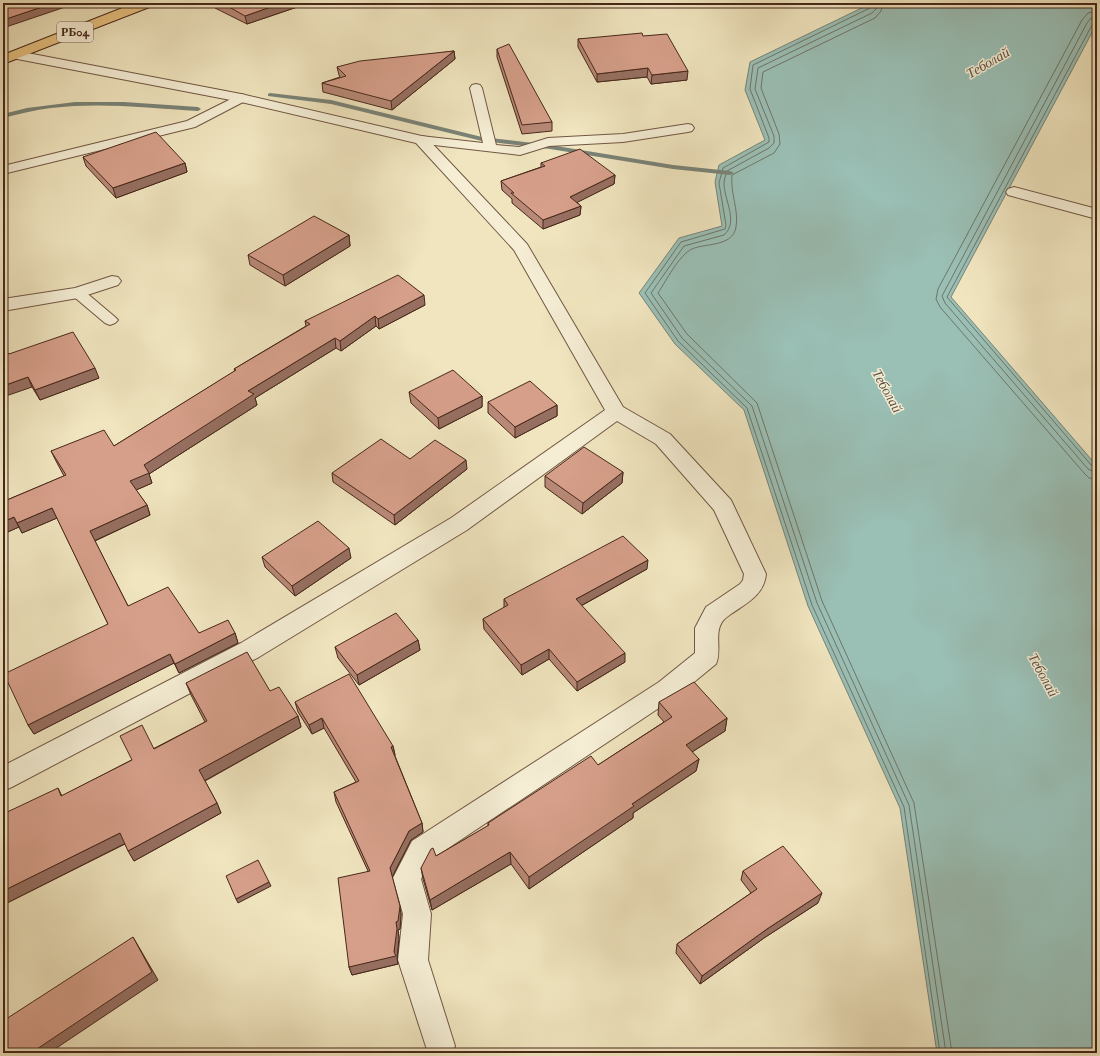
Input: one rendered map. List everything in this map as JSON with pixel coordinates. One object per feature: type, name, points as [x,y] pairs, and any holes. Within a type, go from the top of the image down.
[{"type":"main road","name":"РБ04","points":[[10,57],[147,3]]},
{"type":"street","points":[[10,57],[241,98],[421,140],[521,248],[616,412],[663,439],[723,506],[755,574],[754,583],[748,590],[714,614],[707,628],[707,657],[668,690],[422,850],[407,878],[417,914],[413,960],[440,1046]]},
{"type":"street","points":[[1014,192],[1097,214]]},
{"type":"street","points":[[3,305],[78,293],[112,281]]},
{"type":"street","points":[[3,779],[250,650],[459,524],[616,412]]},
{"type":"lane","points":[[476,88],[490,142]]},
{"type":"lane","points":[[3,170],[191,124],[241,98]]},
{"type":"lane","points":[[421,140],[490,142],[520,151],[548,142],[623,138],[688,128]]},
{"type":"lane","points":[[78,293],[110,320]]},
{"type":"water","name":"Теболай","points":[[872,3],[1097,3],[1097,26],[1095,27],[951,297],[1097,466],[1097,1053],[937,1053],[900,808],[808,606],[744,410],[675,344],[639,293],[679,238],[722,226],[715,182],[719,165],[765,140],[745,90],[750,62]]},
{"type":"building","points":[[3,3],[54,3],[3,20]]},
{"type":"building","points":[[222,3],[282,3],[245,16]]},
{"type":"building","points":[[642,33],[643,36],[667,34],[688,71],[652,75],[648,68],[597,74],[578,39]]},
{"type":"building","points":[[509,44],[552,122],[522,125],[497,49]]},
{"type":"building","points":[[454,51],[391,101],[322,83],[346,76],[337,67],[360,61]]},
{"type":"building","points":[[156,132],[185,163],[113,188],[83,157]]},
{"type":"building","points":[[580,149],[615,175],[570,197],[581,206],[543,220],[511,193],[514,193],[501,181],[545,166],[541,163]]},
{"type":"building","points":[[314,216],[349,235],[283,275],[248,255]]},
{"type":"building","points":[[398,275],[424,295],[378,319],[375,316],[340,341],[335,338],[248,391],[254,394],[144,465],[149,473],[130,481],[147,505],[90,531],[128,606],[168,587],[199,633],[228,620],[235,633],[175,664],[170,654],[28,725],[4,674],[108,624],[52,508],[17,523],[14,517],[3,522],[3,494],[7,500],[66,475],[51,451],[104,430],[114,446],[236,370],[234,369],[310,324],[305,321]]},
{"type":"building","points":[[73,332],[95,368],[35,390],[28,377],[3,386],[3,354],[9,354]]},
{"type":"building","points":[[453,370],[482,396],[438,418],[409,392]]},
{"type":"building","points":[[530,381],[557,405],[515,427],[488,402]]},
{"type":"building","points":[[381,439],[410,459],[435,440],[466,460],[394,515],[332,473]]},
{"type":"building","points":[[584,447],[623,472],[583,503],[545,476]]},
{"type":"building","points":[[318,521],[349,548],[292,586],[262,557]]},
{"type":"building","points":[[623,536],[648,560],[576,599],[625,653],[577,682],[549,649],[521,665],[483,619],[508,605],[504,599]]},
{"type":"building","points":[[396,613],[418,640],[357,675],[335,647]]},
{"type":"building","points":[[247,652],[270,691],[279,687],[298,716],[199,770],[217,803],[128,851],[120,833],[3,891],[3,814],[58,788],[61,796],[132,760],[120,736],[142,725],[154,749],[207,721],[186,683]]},
{"type":"building","points":[[349,674],[393,746],[391,747],[422,823],[409,831],[390,868],[400,906],[398,921],[396,922],[397,929],[394,952],[396,956],[349,967],[338,878],[370,871],[334,792],[359,781],[322,718],[309,725],[295,702]]},
{"type":"building","points":[[694,682],[727,718],[686,745],[699,759],[632,804],[634,806],[529,877],[510,852],[430,900],[421,868],[431,849],[433,848],[436,856],[489,825],[488,823],[591,756],[598,765],[672,717],[659,702]]},
{"type":"building","points":[[783,846],[822,893],[767,929],[702,976],[677,944],[757,889],[743,871]]},
{"type":"building","points":[[258,860],[269,882],[236,899],[226,876]]},
{"type":"building","points":[[133,937],[152,972],[31,1053],[3,1053],[3,1021]]},
{"type":"waterway","points":[[270,95],[331,102],[482,139],[550,147],[673,167],[730,173]]},
{"type":"waterway","points":[[3,116],[27,110],[75,104],[124,104],[198,109]]}]
